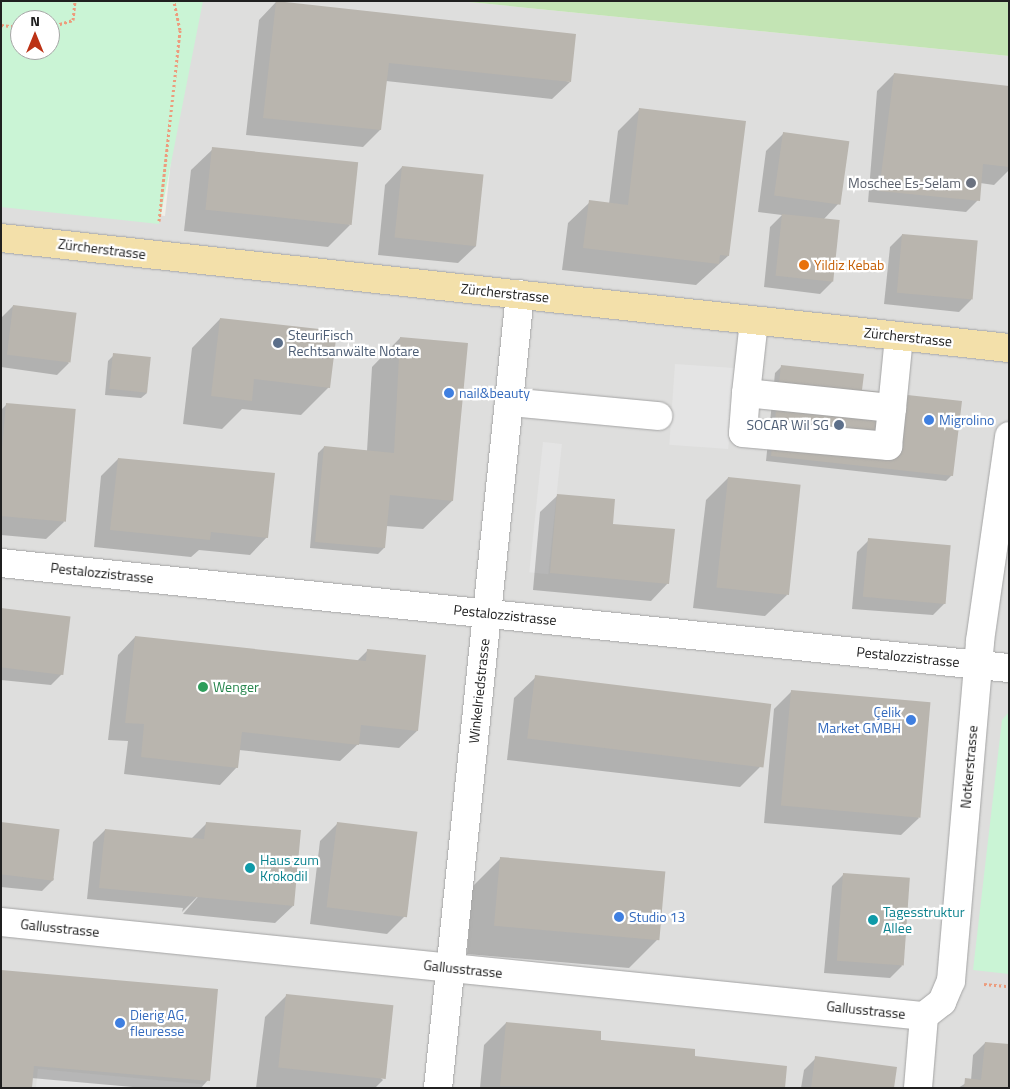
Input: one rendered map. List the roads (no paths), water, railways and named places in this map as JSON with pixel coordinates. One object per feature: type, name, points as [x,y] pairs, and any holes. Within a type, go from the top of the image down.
[{"type":"main road","name":"Zürcherstrasse","points":[[1,238],[1009,348]]},
{"type":"street","name":"Winkelriedstrasse","points":[[438,1088],[520,294]]},
{"type":"street","points":[[754,321],[742,433],[888,446],[899,336]]},
{"type":"street","points":[[746,393],[892,408]]},
{"type":"street","points":[[508,402],[658,416]]},
{"type":"street","name":"Notkerstrasse","points":[[924,1016],[942,1002],[951,980],[978,664],[1009,436]]},
{"type":"street","name":"Pestalozzistrasse","points":[[1,563],[1009,668]]},
{"type":"street","name":"Gallusstrasse","points":[[1,922],[924,1016]]},
{"type":"street","points":[[918,1088],[924,1016]]},
{"type":"place","name":"Moschee Es-Selam","points":[[971,183]]},
{"type":"place","name":"Yildiz Kebab","points":[[804,265]]},
{"type":"place","name":"SteuriFisch Rechtsanwälte Notare","points":[[278,343]]},
{"type":"place","name":"nail&beauty","points":[[449,393]]},
{"type":"place","name":"Migrolino","points":[[929,420]]},
{"type":"place","name":"SOCAR Wil SG","points":[[839,425]]},
{"type":"place","name":"Wenger","points":[[203,687]]},
{"type":"place","name":"Çelik Market GMBH","points":[[911,720]]},
{"type":"place","name":"Haus zum Krokodil","points":[[250,868]]},
{"type":"place","name":"Studio 13","points":[[619,917]]},
{"type":"place","name":"Tagesstruktur Allee","points":[[873,920]]},
{"type":"place","name":"Dierig AG, fleuresse","points":[[120,1023]]}]
